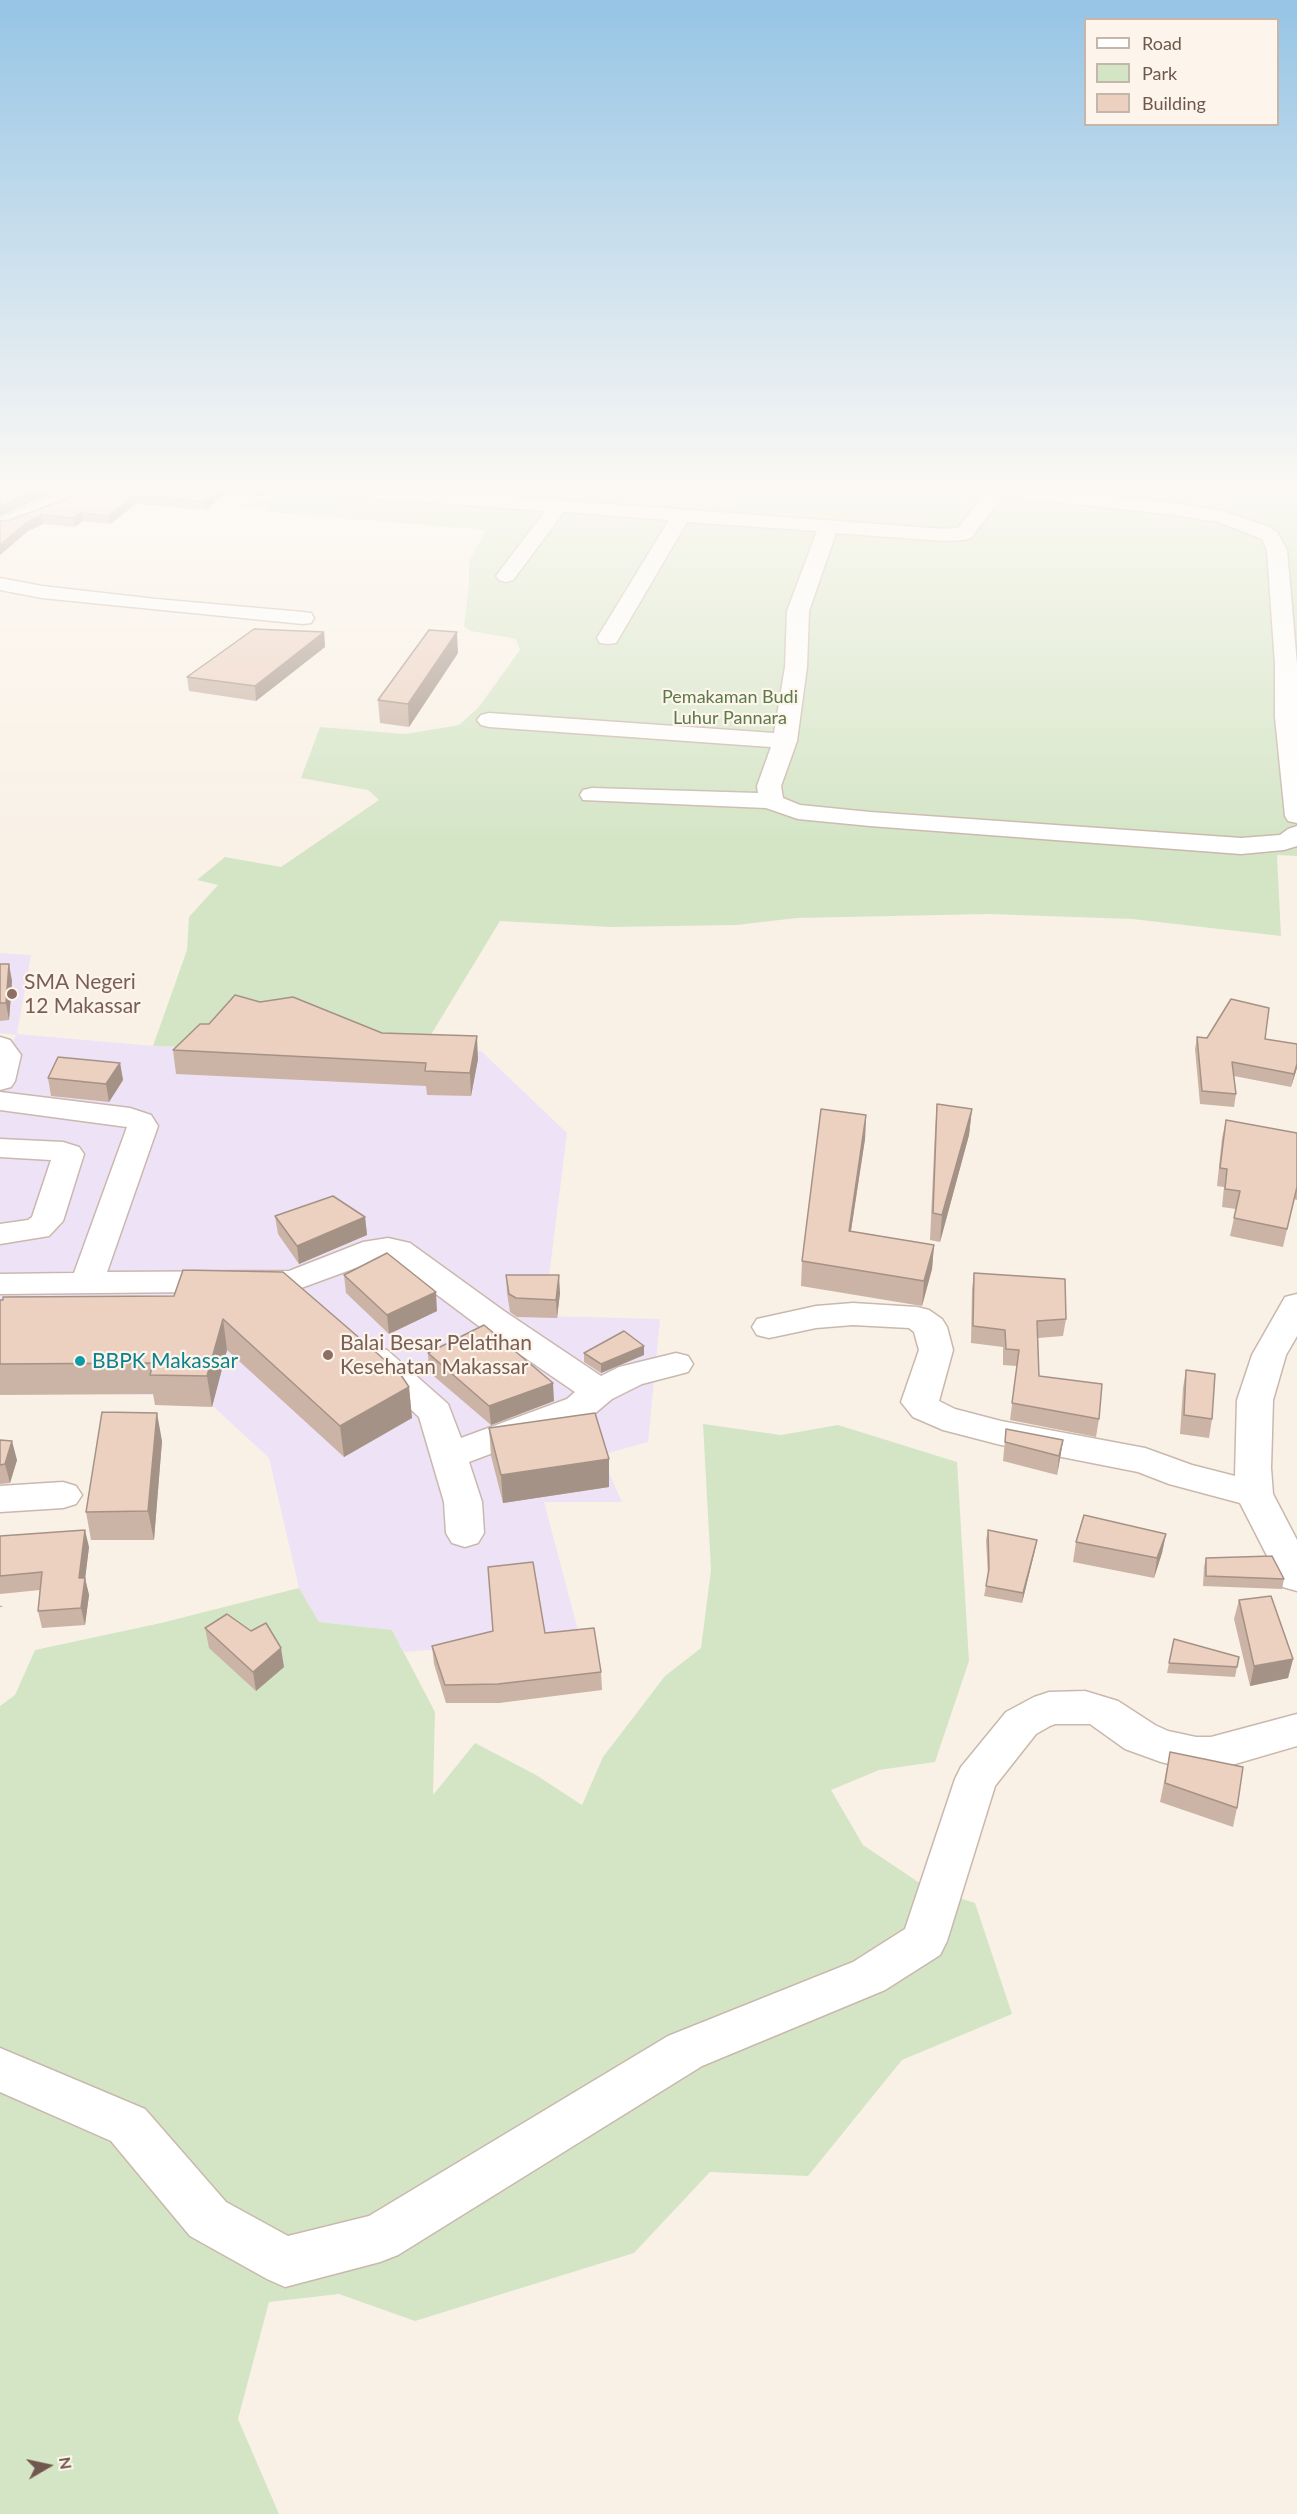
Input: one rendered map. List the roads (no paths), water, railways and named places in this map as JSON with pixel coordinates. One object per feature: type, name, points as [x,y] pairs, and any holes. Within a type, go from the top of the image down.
[{"type":"street","points":[[182,607],[303,618]]},
{"type":"street","points":[[608,638],[626,607]]},
{"type":"street","points":[[771,801],[769,786],[785,741],[796,667],[799,607]]},
{"type":"street","points":[[1282,607],[1287,717],[1297,816]]},
{"type":"street","points":[[489,720],[785,741]]},
{"type":"street","points":[[592,795],[771,801],[798,812],[849,817],[1240,846],[1284,842],[1295,838],[1297,834]]},
{"type":"street","points":[[0,1046],[6,1055],[7,1095],[1,1151],[63,1151],[69,1154],[46,1221],[38,1229],[0,1233]]},
{"type":"street","points":[[7,1095],[130,1117],[140,1121],[143,1126],[87,1283]]},
{"type":"street","points":[[0,1284],[87,1283],[304,1292],[375,1250],[388,1248],[398,1250],[492,1319],[599,1391]]},
{"type":"street","points":[[1297,1305],[1269,1355],[1255,1400],[1254,1494],[1297,1577]]},
{"type":"street","points":[[769,1327],[816,1317],[853,1314],[917,1318],[930,1327],[936,1350],[919,1402],[926,1409],[943,1418],[1001,1433],[1145,1461],[1182,1475],[1254,1494]]},
{"type":"street","points":[[356,1341],[435,1412],[463,1502],[465,1533]]},
{"type":"street","points":[[449,1456],[580,1407],[599,1391],[631,1375],[676,1364]]},
{"type":"street","points":[[0,1499],[63,1495]]},
{"type":"street","points":[[0,2069],[128,2125],[208,2219],[285,2262],[380,2238],[685,2050],[869,1976],[924,1941],[976,1779],[1021,1723],[1035,1715],[1049,1708],[1085,1707],[1103,1712],[1140,1737],[1161,1746],[1196,1754],[1211,1754],[1297,1730]]},
{"type":"place","name":"SMA Negeri 12 Makassar","points":[[12,994]]},
{"type":"place","name":"Balai Besar Pelatihan Kesehatan Makassar","points":[[328,1355]]},
{"type":"place","name":"BBPK Makassar","points":[[80,1361]]},
{"type":"park label","name":"Pemakaman Budi Luhur Pannara","points":[[730,707]]}]
